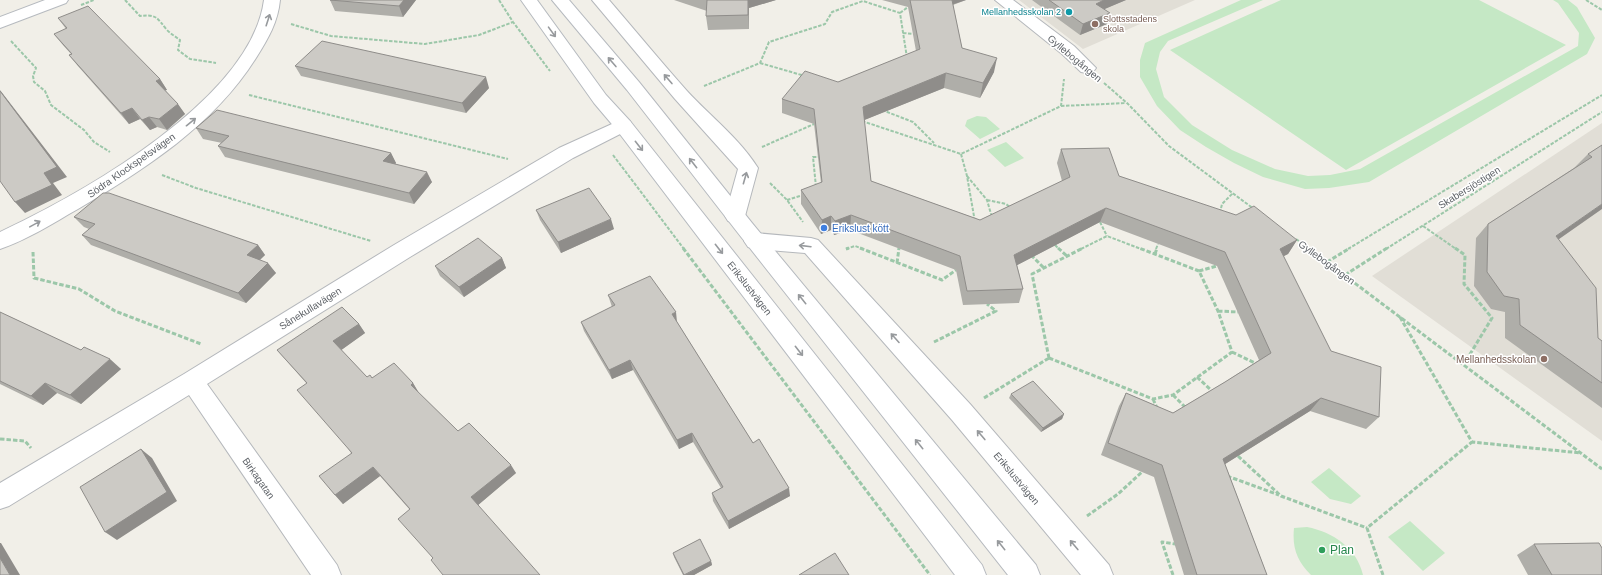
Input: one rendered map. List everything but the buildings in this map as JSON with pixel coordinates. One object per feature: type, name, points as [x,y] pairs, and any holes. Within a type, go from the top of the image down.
[{"type":"street","points":[[0,23],[60,0]]},
{"type":"street","name":"Södra Klockspelsvägen","points":[[0,241],[86,196],[154,151],[202,113],[225,90],[245,64],[269,20],[272,0]]},
{"type":"street","name":"Erikslustvägen","points":[[529,0],[600,99],[623,125],[972,575]]},
{"type":"street","points":[[560,0],[633,86],[755,241],[1026,575]]},
{"type":"street","points":[[600,0],[682,95],[743,162],[735,216]]},
{"type":"street","name":"Gyllebogången","points":[[1003,0],[1068,50],[1087,68]]},
{"type":"street","name":"Sånekullavägen","points":[[0,497],[192,381],[402,251],[566,153],[623,125]]},
{"type":"street","points":[[755,241],[816,252]]},
{"type":"street","name":"Erikslustvägen","points":[[816,252],[961,412],[1099,575]]},
{"type":"street","name":"Birkagatan","points":[[192,381],[327,575]]},
{"type":"path","points":[[125,0],[140,16],[151,15],[162,22],[168,31],[180,40],[178,50],[190,59],[208,63],[245,64]]},
{"type":"path","points":[[499,0],[513,22],[554,77]]},
{"type":"path","points":[[760,63],[769,42],[825,24],[832,12],[863,0],[900,12],[908,7]]},
{"type":"path","points":[[1586,0],[1602,10]]},
{"type":"path","points":[[900,12],[907,58]]},
{"type":"path","points":[[269,20],[302,26],[330,36],[426,44],[479,35],[513,22]]},
{"type":"path","points":[[903,33],[913,34]]},
{"type":"path","points":[[10,40],[36,68],[33,76],[34,82],[45,91],[51,105],[84,130],[101,148],[136,163]]},
{"type":"path","points":[[1061,106],[1068,50]]},
{"type":"path","points":[[901,60],[907,58],[913,60]]},
{"type":"path","points":[[682,95],[760,63],[805,76]]},
{"type":"path","name":"Gyllebogången","points":[[1087,68],[1127,103],[1168,146],[1258,212]]},
{"type":"path","points":[[225,90],[542,168]]},
{"type":"path","points":[[1327,262],[1602,95]]},
{"type":"path","points":[[862,121],[918,140],[934,143],[961,154],[1061,106],[1127,103]]},
{"type":"path","points":[[878,107],[884,112],[913,122],[934,143]]},
{"type":"path","name":"Skabersjöstigen","points":[[1346,275],[1602,112]]},
{"type":"path","points":[[814,124],[743,162],[760,173],[787,200],[810,232],[816,252],[854,246],[942,280],[956,270]]},
{"type":"path","points":[[599,137],[930,575]]},
{"type":"path","points":[[154,151],[158,173],[196,188],[402,251]]},
{"type":"path","points":[[961,154],[968,176],[976,227]]},
{"type":"path","points":[[816,190],[813,157],[818,158]]},
{"type":"path","points":[[968,176],[987,200],[991,214],[996,219]]},
{"type":"path","points":[[787,200],[809,193]]},
{"type":"path","points":[[1222,220],[1219,207],[1222,202],[1233,193]]},
{"type":"path","points":[[987,200],[1006,204],[1012,209]]},
{"type":"path","points":[[1100,222],[1107,236],[1199,271],[1217,266]]},
{"type":"path","points":[[1423,226],[1465,255],[1464,284],[1492,318],[1464,364]]},
{"type":"path","points":[[29,227],[34,278],[79,289],[115,311],[218,350],[231,357]]},
{"type":"path","name":"Gyllebogången","points":[[1290,234],[1602,469]]},
{"type":"path","points":[[1049,358],[1032,274],[1107,236]]},
{"type":"path","points":[[1055,244],[1067,256]]},
{"type":"path","points":[[1155,254],[1158,244]]},
{"type":"path","points":[[897,262],[899,248]]},
{"type":"path","points":[[1028,252],[1044,268]]},
{"type":"path","points":[[1199,271],[1218,311],[1232,352],[1261,366]]},
{"type":"path","points":[[910,355],[996,311],[987,304]]},
{"type":"path","points":[[1218,311],[1238,312]]},
{"type":"path","points":[[1400,316],[1472,442]]},
{"type":"path","points":[[1049,358],[1153,399],[1173,395],[1232,352]]},
{"type":"path","points":[[961,412],[1049,358]]},
{"type":"path","points":[[1198,377],[1216,395]]},
{"type":"path","points":[[1173,395],[1189,411]]},
{"type":"path","points":[[1153,399],[1159,412]]},
{"type":"path","points":[[1367,528],[1472,442],[1581,453]]},
{"type":"path","points":[[1238,456],[1281,496]]},
{"type":"path","points":[[1064,533],[1118,494],[1142,472]]},
{"type":"path","points":[[1221,474],[1367,528]]},
{"type":"path","points":[[1367,528],[1383,575]]},
{"type":"path","points":[[1173,575],[1162,542],[1175,544]]},
{"type":"shaded area","name":"Slottsstadens skola","points":[[1019,0],[1195,0],[1083,49]]},
{"type":"shaded area","name":"Mellanhedsskolan","points":[[1602,123],[1602,441],[1372,276]]},
{"type":"green space","points":[[1241,0],[1263,0],[1168,41],[1160,52],[1156,69],[1164,97],[1192,125],[1232,150],[1275,169],[1308,176],[1330,175],[1360,169],[1578,46],[1579,33],[1558,3],[1553,0],[1568,0],[1577,7],[1595,38],[1587,54],[1369,182],[1329,188],[1305,189],[1263,177],[1234,163],[1180,130],[1157,106],[1140,77],[1140,60],[1145,43]]},
{"type":"green space","points":[[1281,0],[1479,0],[1566,45],[1346,170],[1170,50]]},
{"type":"green space","points":[[977,116],[986,117],[1000,129],[980,139],[965,126],[967,120]]},
{"type":"green space","points":[[1006,142],[1024,158],[1005,167],[987,150]]},
{"type":"green space","points":[[1329,468],[1361,496],[1351,504],[1330,499],[1311,482]]},
{"type":"green space","points":[[1410,521],[1445,553],[1423,571],[1388,537]]},
{"type":"green space","name":"Plan","points":[[1307,527],[1317,529],[1335,537],[1350,549],[1360,565],[1363,575],[1311,575],[1302,565],[1296,554],[1294,542],[1294,528]]},
{"type":"place","name":"Mellanhedsskolan 2","points":[[1069,12]]},
{"type":"place","name":"Slottsstadens skola","points":[[1095,24]]},
{"type":"place","name":"Erikslust kött","points":[[824,228]]},
{"type":"place","name":"Mellanhedsskolan","points":[[1544,359]]},
{"type":"place","name":"Plan","points":[[1322,550]]}]
